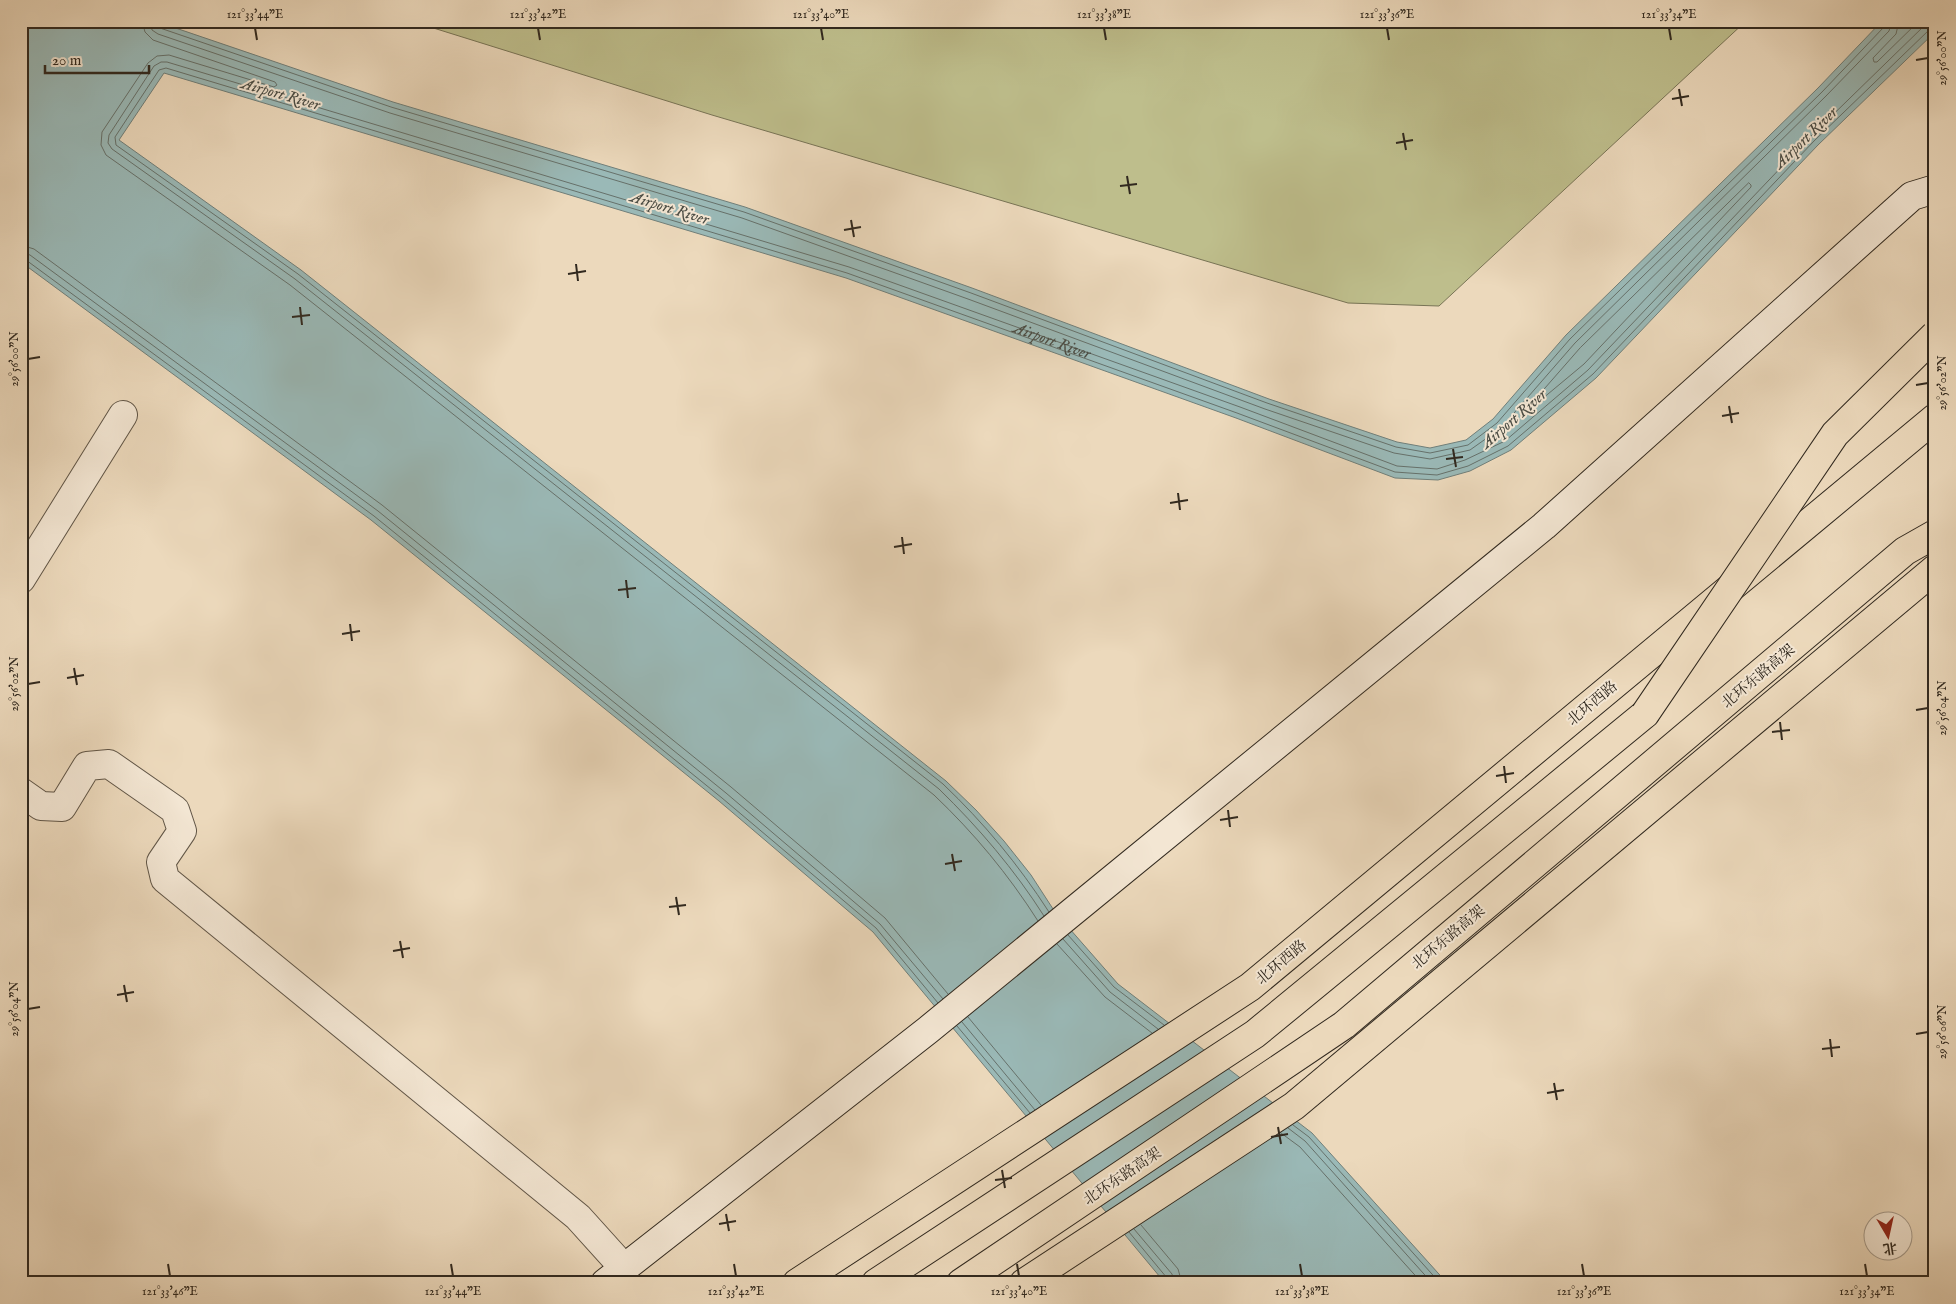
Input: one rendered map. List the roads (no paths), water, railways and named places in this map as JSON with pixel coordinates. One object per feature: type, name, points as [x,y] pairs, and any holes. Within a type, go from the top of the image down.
[{"type":"main road","points":[[21,792],[41,806],[62,807],[87,766],[109,764],[175,810],[182,831],[161,862],[165,879],[578,1216],[614,1275],[928,1030],[1544,526],[1912,196],[1935,189]]},
{"type":"main road","points":[[876,1283],[1255,1034],[1645,714],[1835,434],[1935,335]]},
{"type":"main road","points":[[21,579],[123,415]]},
{"type":"main road","name":"北环西路","points":[[797,1283],[1250,987],[1935,418]]},
{"type":"main road","name":"北环东路高架","points":[[960,1283],[1071,1210],[1344,1024],[1905,551],[1935,534]]},
{"type":"main road","points":[[1024,1283],[1294,1106],[1935,569]]},
{"type":"water","name":"Airport River","points":[[21,21],[155,21],[393,102],[745,207],[972,288],[1269,399],[1397,442],[1430,448],[1466,440],[1493,419],[1566,335],[1818,88],[1882,21],[1935,21],[1935,32],[1818,145],[1596,378],[1511,450],[1470,471],[1438,480],[1395,478],[1236,418],[846,278],[164,73],[119,140],[301,270],[946,781],[1004,841],[1031,875],[1055,912],[1118,984],[1312,1133],[1447,1283],[1165,1283],[873,932],[719,801],[371,520],[21,262]]}]
